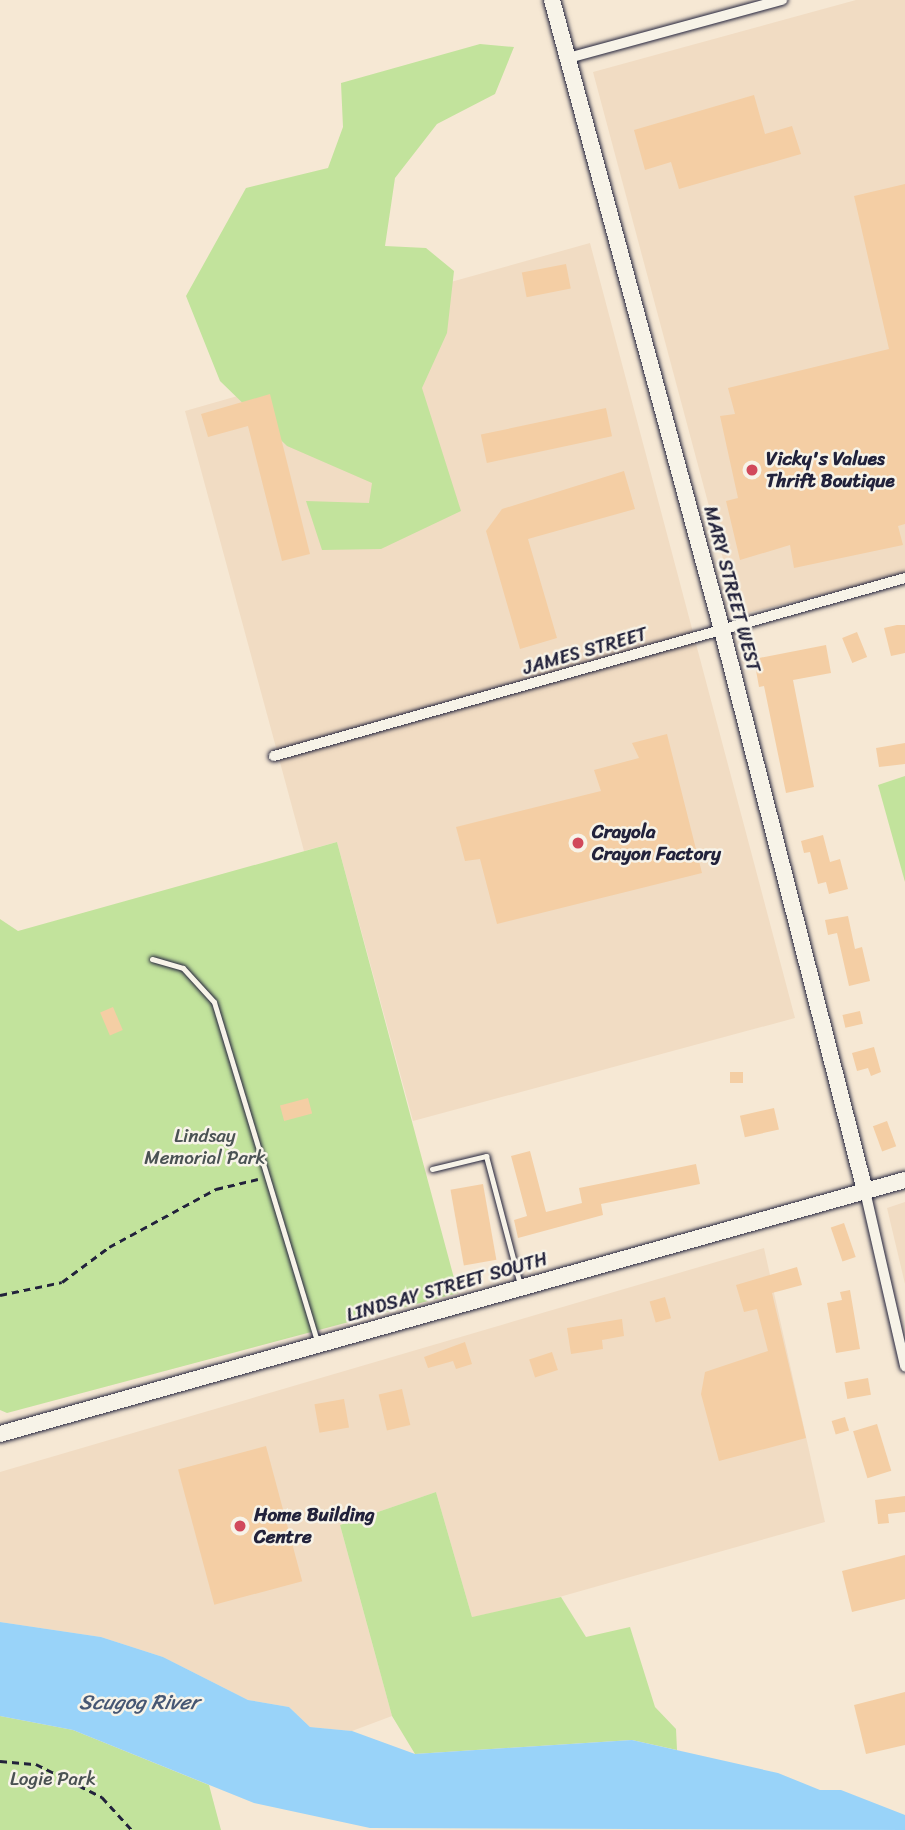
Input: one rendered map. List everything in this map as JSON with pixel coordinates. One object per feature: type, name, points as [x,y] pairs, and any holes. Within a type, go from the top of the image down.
[{"type":"street","name":"MARY STREET WEST","points":[[552,0],[722,629],[865,1191]]},
{"type":"street","points":[[568,58],[782,0]]},
{"type":"street","name":"JAMES STREET","points":[[274,756],[905,578]]},
{"type":"street","name":"LINDSAY STREET SOUTH","points":[[0,1434],[905,1180]]},
{"type":"street","points":[[865,1191],[905,1366]]},
{"type":"lane","points":[[152,958],[183,968],[214,1002],[318,1345]]},
{"type":"lane","points":[[432,1169],[486,1156],[521,1288]]},
{"type":"path","points":[[0,1295],[62,1282],[109,1247],[216,1189],[268,1177]]},
{"type":"path","points":[[0,1760],[36,1764],[102,1797],[132,1830]]},
{"type":"shaded area","points":[[856,0],[905,0],[905,575],[738,615],[593,72]]},
{"type":"shaded area","points":[[590,243],[795,1018],[413,1121],[337,842],[304,851],[185,411],[412,346],[397,297]]},
{"type":"shaded area","points":[[905,1202],[905,1284],[887,1208]]},
{"type":"shaded area","points":[[764,1248],[825,1522],[531,1605],[472,1617],[436,1492],[340,1525],[392,1716],[352,1731],[310,1727],[289,1707],[248,1700],[163,1657],[101,1637],[0,1622],[0,1472]]},
{"type":"green space","points":[[480,44],[514,47],[495,94],[437,124],[395,178],[385,246],[426,248],[454,271],[447,333],[422,388],[461,511],[381,549],[322,550],[306,501],[369,503],[372,483],[287,446],[220,381],[186,296],[246,188],[328,168],[343,127],[341,83]]},
{"type":"green space","points":[[905,776],[905,882],[878,785]]},
{"type":"green space","name":"Lindsay Memorial Park","points":[[337,842],[458,1293],[7,1413],[0,1410],[0,919],[18,931]]},
{"type":"green space","points":[[436,1492],[472,1617],[561,1597],[586,1637],[630,1627],[655,1707],[676,1729],[677,1750],[632,1740],[415,1754],[392,1716],[340,1525]]},
{"type":"green space","name":"Logie Park","points":[[0,1716],[73,1730],[209,1785],[221,1830],[0,1830]]},
{"type":"water","name":"Scugog River","points":[[0,1622],[101,1637],[163,1657],[248,1700],[289,1707],[310,1727],[352,1731],[415,1754],[632,1740],[778,1773],[820,1790],[841,1790],[905,1815],[905,1830],[370,1828],[254,1803],[73,1730],[0,1716]]},
{"type":"building","points":[[754,95],[765,134],[792,126],[801,154],[679,189],[671,162],[645,170],[634,130]]},
{"type":"building","points":[[905,184],[905,524],[898,526],[903,545],[794,568],[790,545],[740,560],[726,501],[738,498],[720,416],[735,414],[728,388],[889,349],[854,196]]},
{"type":"building","points":[[566,264],[571,289],[527,297],[522,273]]},
{"type":"building","points":[[270,394],[310,554],[282,561],[248,426],[208,437],[201,414]]},
{"type":"building","points":[[606,408],[612,436],[487,463],[481,435]]},
{"type":"building","points":[[624,471],[635,509],[528,539],[557,638],[520,649],[486,531],[502,509]]},
{"type":"building","points":[[905,625],[905,653],[891,656],[884,628]]},
{"type":"building","points":[[857,632],[867,657],[852,663],[842,638]]},
{"type":"building","points":[[826,645],[831,673],[793,680],[814,787],[786,793],[764,686],[759,687],[754,659]]},
{"type":"building","name":"Crayola Crayon Factory","points":[[667,734],[702,873],[497,924],[480,859],[465,861],[456,827],[601,791],[594,770],[639,758],[632,743]]},
{"type":"building","points":[[905,743],[905,764],[879,767],[876,748]]},
{"type":"building","points":[[823,835],[830,862],[840,859],[848,889],[829,894],[826,882],[818,884],[810,852],[804,853],[801,841]]},
{"type":"building","points":[[848,916],[855,949],[862,947],[870,981],[849,986],[837,933],[828,935],[825,920]]},
{"type":"building","points":[[113,1007],[123,1030],[110,1035],[100,1012]]},
{"type":"building","points":[[860,1011],[863,1024],[845,1028],[842,1015]]},
{"type":"building","points":[[874,1047],[881,1072],[871,1076],[868,1068],[857,1071],[852,1053]]},
{"type":"building","points":[[730,1072],[743,1072],[743,1083],[730,1083]]},
{"type":"building","points":[[308,1098],[312,1113],[284,1121],[280,1106]]},
{"type":"building","points":[[774,1108],[779,1129],[745,1137],[740,1116]]},
{"type":"building","points":[[887,1121],[896,1146],[882,1152],[873,1126]]},
{"type":"building","points":[[530,1151],[546,1212],[582,1203],[579,1188],[696,1164],[700,1184],[601,1204],[603,1215],[518,1238],[514,1220],[527,1216],[511,1156]]},
{"type":"building","points":[[483,1184],[496,1260],[464,1266],[451,1190]]},
{"type":"building","points":[[844,1223],[856,1257],[842,1262],[831,1228]]},
{"type":"building","points":[[797,1267],[802,1285],[772,1293],[806,1438],[719,1461],[701,1394],[705,1372],[768,1351],[757,1309],[744,1312],[736,1285]]},
{"type":"building","points":[[850,1290],[860,1349],[836,1353],[827,1303],[842,1300],[840,1292]]},
{"type":"building","points":[[665,1297],[671,1318],[656,1323],[650,1301]]},
{"type":"building","points":[[622,1319],[624,1336],[602,1340],[603,1349],[571,1354],[567,1328]]},
{"type":"building","points":[[465,1342],[472,1364],[456,1369],[453,1361],[428,1368],[424,1357]]},
{"type":"building","points":[[552,1352],[558,1370],[535,1377],[529,1359]]},
{"type":"building","points":[[868,1378],[871,1395],[847,1399],[844,1382]]},
{"type":"building","points":[[402,1389],[410,1425],[387,1430],[379,1394]]},
{"type":"building","points":[[344,1399],[349,1428],[319,1433],[314,1404]]},
{"type":"building","points":[[845,1417],[849,1430],[836,1434],[832,1421]]},
{"type":"building","points":[[877,1424],[891,1471],[867,1478],[853,1431]]},
{"type":"building","name":"Home Building Centre","points":[[266,1446],[302,1581],[214,1605],[178,1470]]},
{"type":"building","points":[[905,1496],[905,1512],[888,1514],[889,1523],[878,1524],[875,1500]]},
{"type":"building","points":[[905,1555],[905,1599],[852,1612],[842,1571]]},
{"type":"building","points":[[905,1692],[905,1745],[866,1754],[854,1705]]},
{"type":"place","name":"Vicky's Values Thrift Boutique","points":[[752,470]]},
{"type":"place","name":"Crayola Crayon Factory","points":[[578,843]]},
{"type":"place","name":"Home Building Centre","points":[[240,1526]]}]
